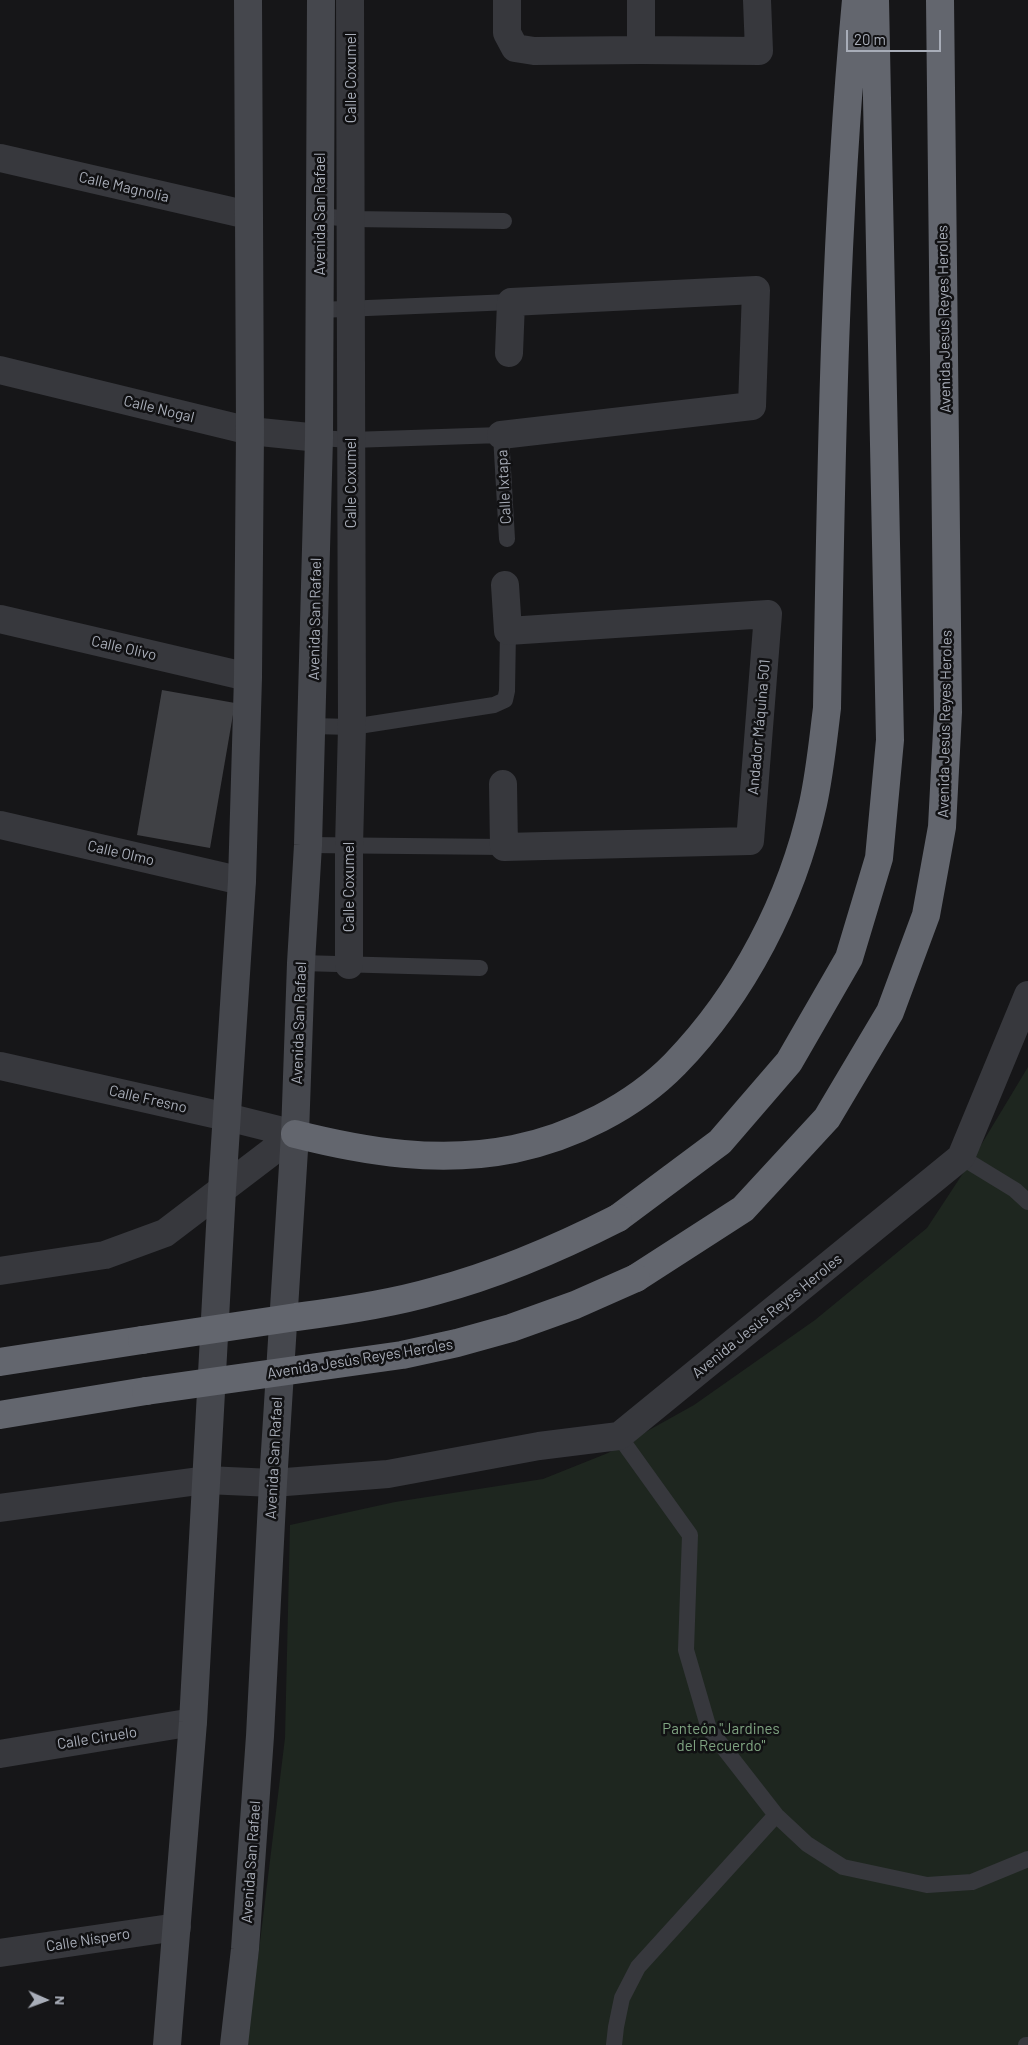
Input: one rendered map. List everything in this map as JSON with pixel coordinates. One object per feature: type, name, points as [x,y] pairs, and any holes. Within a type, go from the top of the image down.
[{"type":"highway","points":[[295,1134],[332,1144],[371,1151],[449,1156],[513,1149],[545,1141],[575,1130],[624,1104],[674,1065],[707,1026],[736,985],[762,942],[783,896],[800,851],[813,804],[822,757],[826,708],[836,301],[856,0]]},
{"type":"highway","points":[[0,1362],[339,1311],[433,1292],[526,1261],[573,1241],[618,1218],[720,1142],[789,1062],[849,958],[879,858],[890,740],[875,0]]},
{"type":"highway","name":"Avenida Jesús Reyes Heroles","points":[[0,1415],[146,1391],[402,1355],[457,1343],[511,1328],[575,1305],[636,1278],[743,1209],[827,1118],[890,1012],[926,915],[942,827],[948,712],[940,0]]},
{"type":"main road","points":[[167,2045],[193,1722],[222,1190],[242,880],[248,677],[250,431],[248,0]]},
{"type":"main road","name":"Avenida San Rafael","points":[[234,2045],[246,1940],[260,1736],[272,1483],[295,1134],[301,963],[308,845],[320,438],[321,0]]},
{"type":"street","name":"Calle Coxumel","points":[[349,965],[352,727],[350,0]]},
{"type":"street","points":[[507,0],[507,32],[515,48],[534,51],[759,51],[757,0]]},
{"type":"street","points":[[641,0],[642,50]]},
{"type":"street","name":"Calle Magnolia","points":[[0,158],[248,215]]},
{"type":"street","points":[[501,435],[752,406],[756,290],[511,302],[509,353]]},
{"type":"street","name":"Calle Nogal","points":[[0,370],[250,431],[320,438]]},
{"type":"street","points":[[505,585],[508,631]]},
{"type":"street","name":"Andador Máquina 501","points":[[504,846],[750,841],[768,614],[508,631]]},
{"type":"street","name":"Calle Olivo","points":[[0,619],[248,677]]},
{"type":"street","points":[[504,784],[504,846]]},
{"type":"street","name":"Calle Olmo","points":[[0,825],[242,880]]},
{"type":"street","name":"Avenida Jesús Reyes Heroles","points":[[619,1436],[961,1157],[1028,995]]},
{"type":"street","name":"Calle Fresno","points":[[0,1066],[295,1134]]},
{"type":"street","points":[[0,1271],[105,1255],[165,1233],[295,1134]]},
{"type":"street","points":[[0,1508],[206,1480],[272,1483],[388,1474],[539,1446],[619,1436]]},
{"type":"street","name":"Calle Ciruelo","points":[[0,1754],[193,1722]]},
{"type":"street","name":"Calle Níspero","points":[[0,1953],[177,1927]]},
{"type":"lane","points":[[320,216],[351,219],[504,221]]},
{"type":"lane","points":[[320,310],[511,302]]},
{"type":"lane","points":[[320,438],[351,440],[501,435]]},
{"type":"lane","name":"Calle Ixtapa","points":[[501,435],[507,540]]},
{"type":"lane","points":[[312,726],[352,727],[494,704],[505,700],[507,691],[508,631]]},
{"type":"lane","points":[[308,845],[349,847],[504,846]]},
{"type":"lane","points":[[301,963],[480,968]]},
{"type":"lane","points":[[961,1157],[1015,1190],[1028,1202]]},
{"type":"lane","points":[[619,1436],[690,1535],[686,1650],[709,1729],[776,1815],[807,1844],[842,1867],[927,1885],[972,1882],[1028,1859]]},
{"type":"lane","points":[[614,2045],[622,1998],[638,1967],[776,1815]]},
{"type":"green space","name":"Panteón \"Jardines del Recuerdo\"","points":[[1028,1067],[1028,2045],[245,2045],[259,1950],[285,1738],[290,1525],[395,1502],[543,1479],[608,1453],[694,1405],[815,1320],[927,1228],[975,1155]]},
{"type":"building","points":[[162,690],[235,703],[210,848],[137,835]]}]
